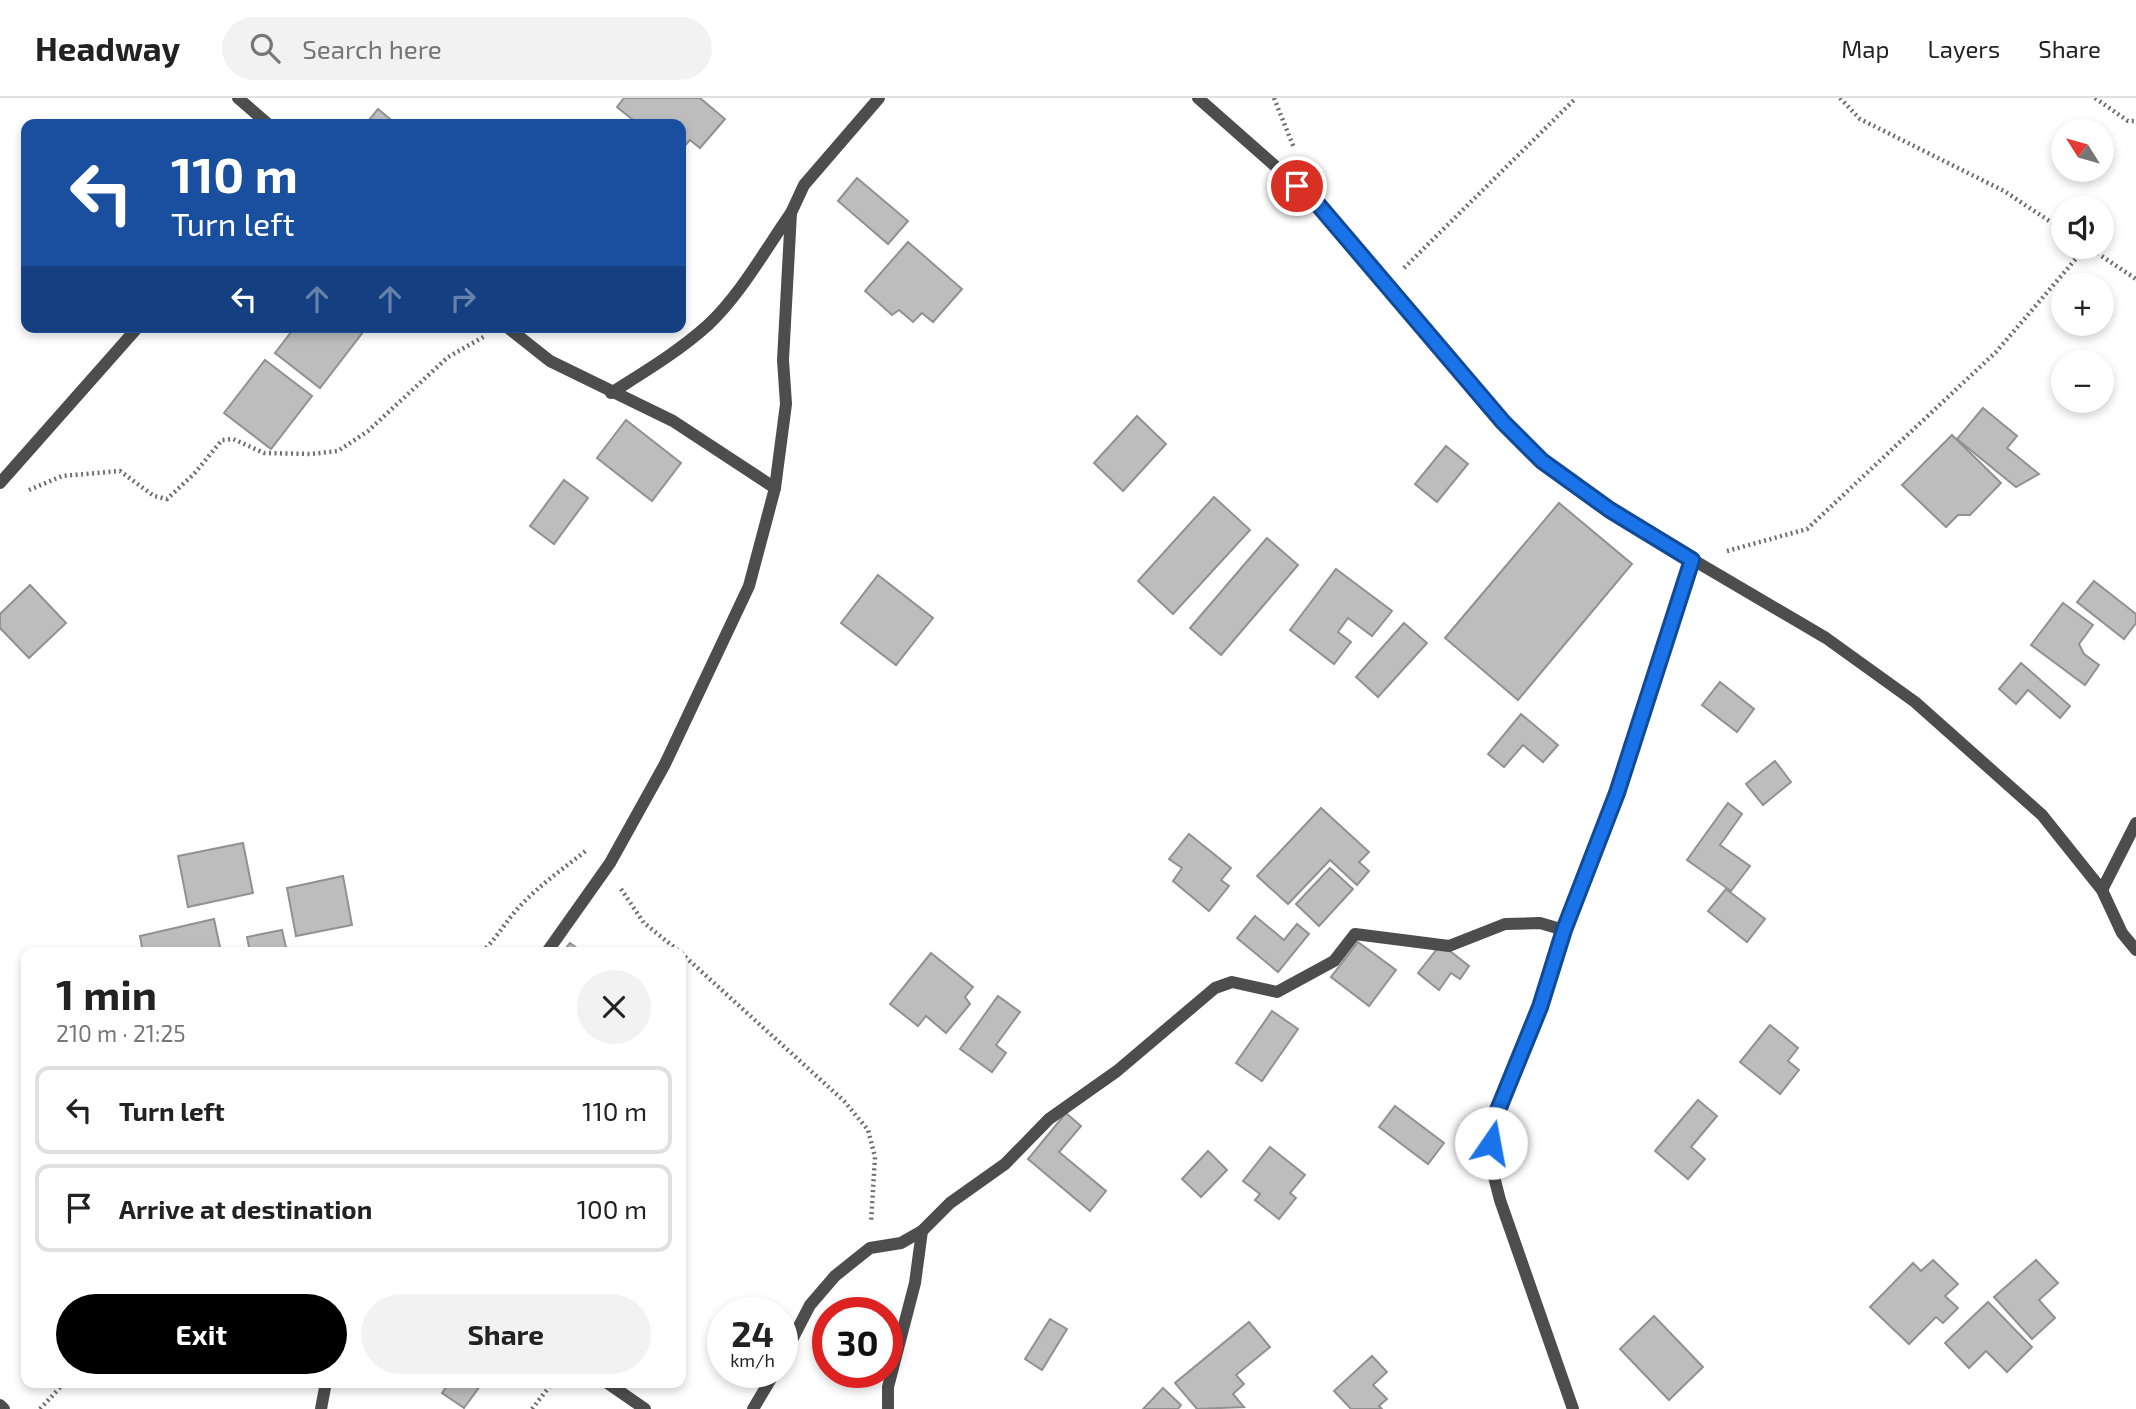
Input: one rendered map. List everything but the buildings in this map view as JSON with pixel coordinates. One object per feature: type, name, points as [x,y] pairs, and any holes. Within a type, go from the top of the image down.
[{"type":"street","points":[[238,98],[262,119]]},
{"type":"street","points":[[611,393],[680,349],[710,323],[743,284],[791,213],[804,185],[879,98]]},
{"type":"street","points":[[1198,98],[1315,201],[1388,283],[1503,422],[1542,461],[1610,510],[1826,638],[1915,702],[2042,815],[2102,890],[2122,933],[2136,950]]},
{"type":"street","points":[[551,947],[610,863],[665,764],[713,668],[749,586],[775,488],[786,404],[783,360],[791,213]]},
{"type":"street","points":[[0,483],[133,333]]},
{"type":"street","points":[[515,333],[550,361],[673,421],[775,488]]},
{"type":"street","points":[[1573,1409],[1549,1346],[1491,1165],[1496,1115],[1540,1007],[1564,930],[1617,793],[1692,560]]},
{"type":"street","points":[[2102,890],[2136,823]]},
{"type":"street","points":[[798,1328],[810,1305],[835,1276],[870,1248],[901,1243],[922,1231],[950,1203],[1005,1164],[1049,1119],[1117,1071],[1215,988],[1232,982],[1278,992],[1334,961],[1355,934],[1449,946],[1505,924],[1540,923],[1564,930]]},
{"type":"street","points":[[888,1409],[888,1387],[915,1283],[922,1231]]},
{"type":"street","points":[[321,1409],[325,1388]]},
{"type":"street","points":[[615,1388],[645,1409]]},
{"type":"street","points":[[753,1409],[765,1388]]},
{"type":"street","points":[[0,1405],[4,1409]]},
{"type":"path","points":[[1388,283],[1576,98]]},
{"type":"path","points":[[1840,98],[1860,119],[2004,191],[2051,222]]},
{"type":"path","points":[[2095,98],[2128,121],[2136,121]]},
{"type":"path","points":[[1692,560],[1807,528],[1996,352],[2077,259]]},
{"type":"path","points":[[2105,259],[2136,279]]},
{"type":"path","points":[[22,494],[43,482],[62,476],[120,471],[154,496],[167,499],[194,474],[222,440],[233,439],[264,453],[311,454],[338,451],[368,430],[448,357],[492,333]]},
{"type":"path","points":[[487,947],[502,933],[519,906],[589,848]]},
{"type":"path","points":[[610,863],[621,889],[644,923],[674,947]]},
{"type":"path","points":[[686,957],[844,1101],[868,1130],[875,1157],[870,1248]]},
{"type":"path","points":[[40,1409],[59,1388]]},
{"type":"path","points":[[532,1409],[548,1388]]},
{"type":"route","points":[[1297,186],[1315,201],[1388,283],[1503,422],[1542,461],[1610,510],[1692,560],[1617,793],[1564,930],[1540,1007],[1496,1115],[1491,1143]]}]
